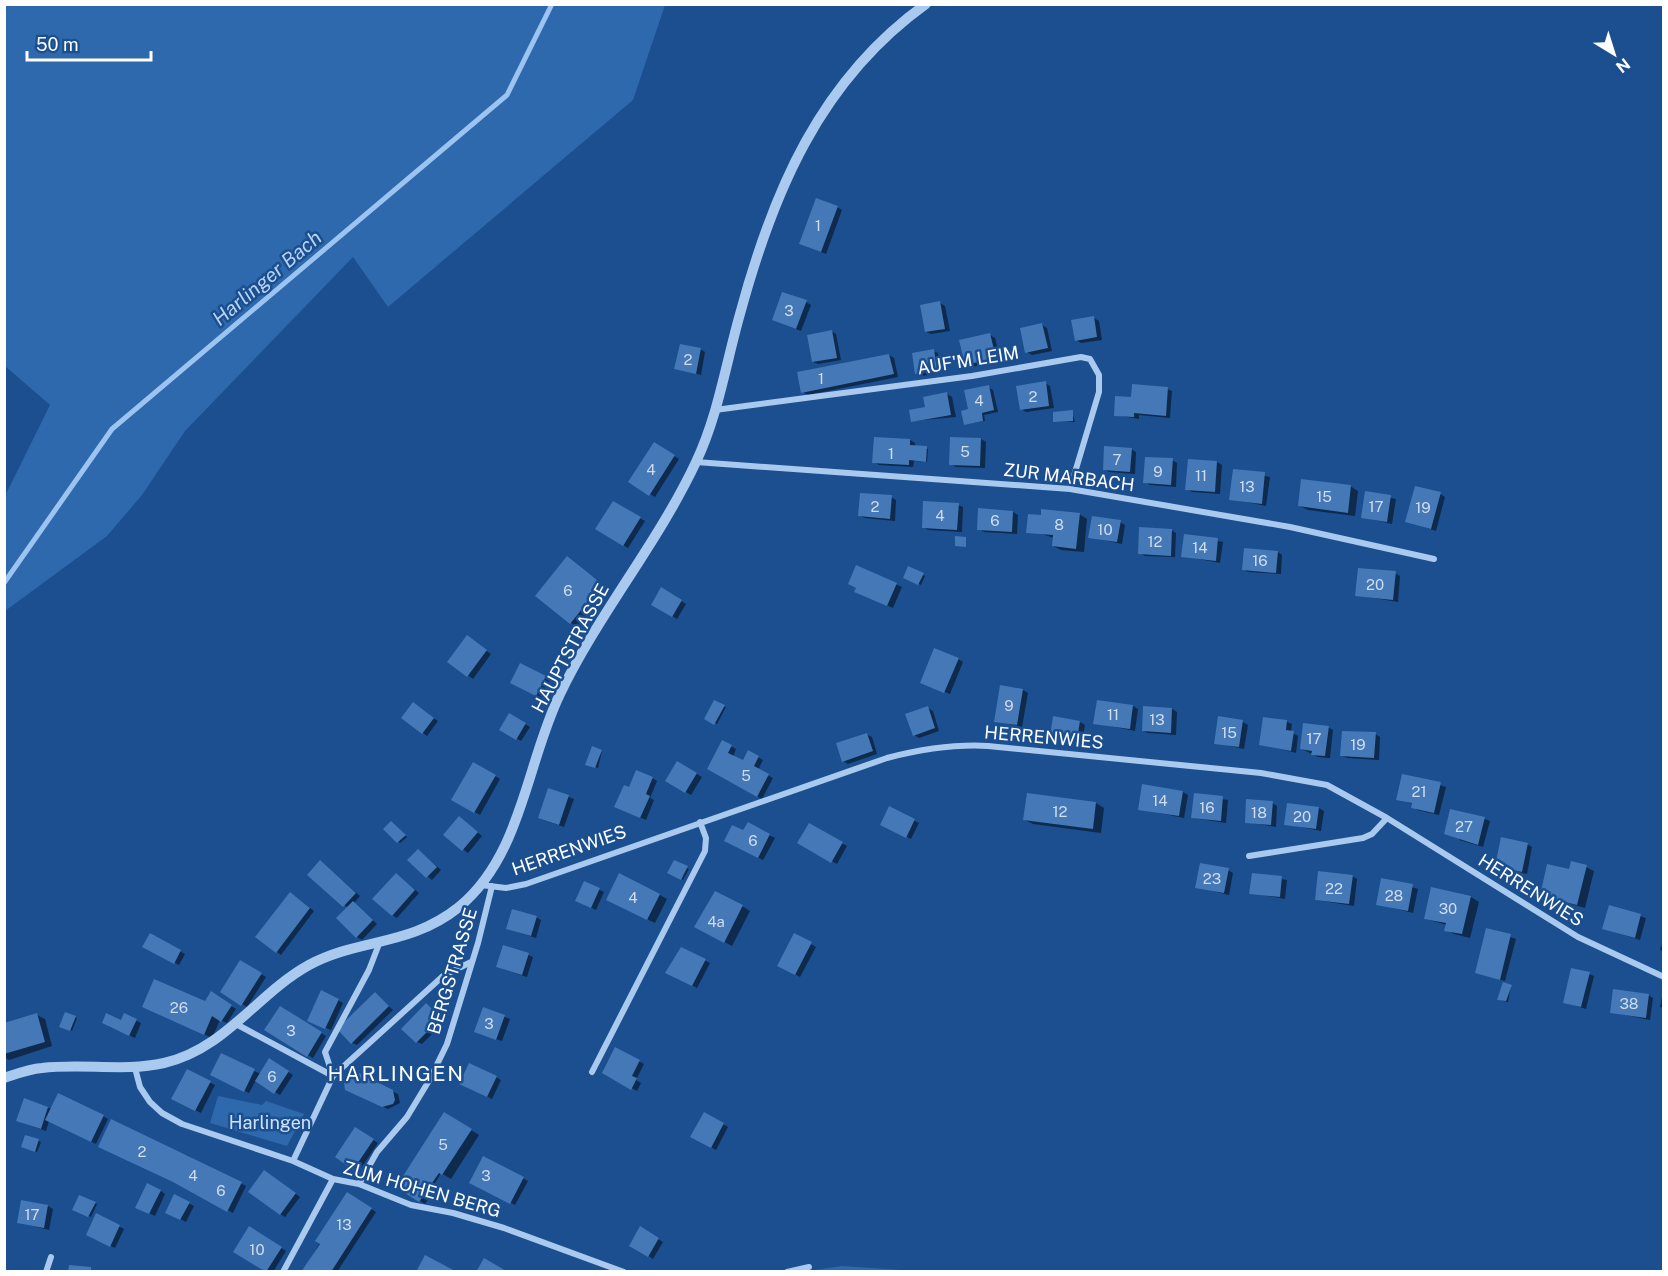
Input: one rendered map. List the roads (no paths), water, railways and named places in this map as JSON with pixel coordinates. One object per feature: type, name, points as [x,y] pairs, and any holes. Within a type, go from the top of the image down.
[{"type":"street","name":"HAUPTSTRASSE","points":[[4,1078],[40,1068],[135,1068],[168,1063],[190,1055],[236,1024],[279,985],[313,963],[419,932],[440,922],[486,885],[512,826],[559,695],[696,462],[714,410],[764,232],[799,152],[836,91],[885,39],[926,4]]},
{"type":"street","name":"AUF'M LEIM","points":[[714,410],[972,376],[1081,357],[1090,359],[1099,375],[1099,392],[1070,489]]},
{"type":"street","name":"ZUR MARBACH","points":[[696,462],[1070,489],[1290,527],[1434,559]]},
{"type":"street","name":"HERRENWIES","points":[[486,885],[506,888],[525,884],[887,758],[924,749],[958,745],[1290,778],[1328,785],[1387,818],[1578,937],[1664,977]]},
{"type":"street","points":[[1249,856],[1363,838],[1372,834],[1387,818]]},
{"type":"street","points":[[592,1072],[705,851],[706,838],[700,822]]},
{"type":"street","name":"BERGSTRASSE","points":[[359,1184],[378,1152],[407,1117],[430,1079],[447,1044],[480,935],[486,885]]},
{"type":"street","points":[[333,1076],[325,1052],[369,970],[379,944]]},
{"type":"street","points":[[293,1161],[333,1076],[443,976],[471,962]]},
{"type":"street","points":[[236,1024],[333,1076]]},
{"type":"street","name":"ZUM HOHEN BERG","points":[[135,1068],[140,1087],[150,1102],[162,1113],[206,1134],[293,1161],[333,1179],[359,1184],[411,1205],[453,1213],[504,1228],[624,1272]]},
{"type":"street","points":[[283,1272],[333,1179]]},
{"type":"street","points":[[46,1272],[51,1257]]},
{"type":"street","points":[[787,1272],[809,1268]]},
{"type":"waterway","name":"Harlinger Bach","points":[[4,583],[112,429],[507,95],[552,4]]},
{"type":"district","name":"HARLINGEN","points":[[396,1073]]},
{"type":"park label","name":"Harlingen","points":[[270,1122]]}]
